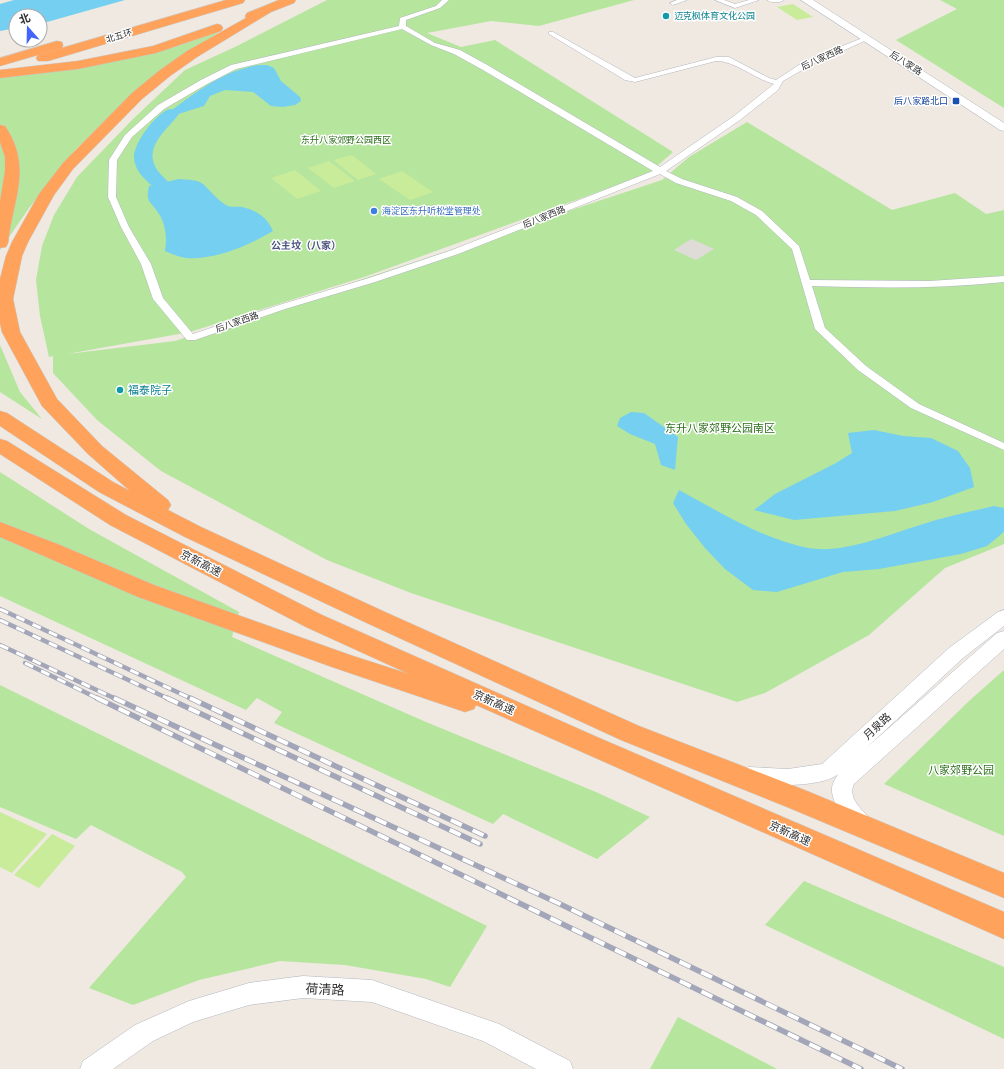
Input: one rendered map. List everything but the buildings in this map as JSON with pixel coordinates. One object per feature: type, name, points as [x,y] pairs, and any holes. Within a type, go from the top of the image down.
[{"type":"highway","name":"北五环","points":[[0,62],[212,0]]},
{"type":"highway","name":"北五环","points":[[0,73],[239,0]]},
{"type":"highway","points":[[4,299],[14,256],[20,242],[48,194],[68,166],[137,96],[192,54],[266,11],[290,0]]},
{"type":"highway","points":[[0,73],[78,65],[156,49],[266,11]]},
{"type":"highway","points":[[0,51],[106,31]]},
{"type":"highway","points":[[0,129],[8,140],[13,157],[9,200],[0,237]]},
{"type":"highway","points":[[0,278],[11,332],[49,402],[95,450],[193,532]]},
{"type":"highway","points":[[0,417],[106,487],[193,532],[630,734],[866,828],[1004,886]]},
{"type":"highway","name":"京新高速","points":[[0,445],[118,520],[314,621],[588,744],[1004,926]]},
{"type":"highway","points":[[0,529],[146,591],[341,661],[588,744]]},
{"type":"main road","name":"后八家路","points":[[806,0],[867,38],[1004,128]]},
{"type":"main road","name":"后八家路","points":[[818,0],[1004,118]]},
{"type":"main road","name":"月泉路","points":[[728,772],[784,778],[828,770],[956,653],[1004,617]]},
{"type":"main road","name":"月泉路","points":[[866,828],[850,811],[844,798],[842,786],[848,776],[1004,638]]},
{"type":"main road","name":"荷清路","points":[[92,1069],[144,1032],[189,1012],[248,994],[303,987],[372,991],[490,1032],[561,1069]]},
{"type":"street","points":[[446,0],[438,7],[402,19],[403,27],[433,44],[457,52],[486,68],[679,181],[734,199],[759,213],[796,248],[820,329],[862,368],[915,406],[1004,447]]},
{"type":"street","points":[[673,3],[684,0]]},
{"type":"street","points":[[718,0],[735,6],[756,0]]},
{"type":"street","points":[[770,0],[781,0]]},
{"type":"street","name":"后八家西路","points":[[403,27],[234,67],[204,82],[161,107],[129,135],[113,160],[112,197],[125,227],[146,264],[158,299],[190,338],[455,252],[660,171],[737,118],[775,88],[780,80],[808,63],[867,38]]},
{"type":"street","points":[[551,33],[628,78],[635,80],[716,59],[726,59],[766,80],[778,83]]},
{"type":"street","points":[[806,283],[888,285],[986,282],[1004,279]]},
{"type":"green space","name":"东升八家郊野公园南区","points":[[327,0],[634,0],[539,26],[491,21],[427,33],[461,47],[495,40],[673,152],[648,174],[367,276],[190,332],[67,354],[175,341],[662,180],[689,157],[747,122],[892,210],[955,193],[986,214],[1004,210],[1004,544],[945,568],[869,635],[765,693],[737,702],[411,593],[327,560],[161,471],[97,420],[53,373],[53,356],[49,357],[40,316],[36,280],[42,246],[54,215],[77,177],[133,119],[185,70],[237,46]]},
{"type":"green space","points":[[940,0],[1004,0],[1004,108],[896,40],[957,9]]},
{"type":"green space","points":[[793,4],[813,17],[797,20],[777,7]]},
{"type":"green space","points":[[222,30],[142,85],[75,150],[29,208],[0,250],[0,76],[101,64],[178,46]]},
{"type":"green space","points":[[352,155],[376,174],[358,180],[333,160]]},
{"type":"green space","points":[[329,161],[355,181],[334,188],[308,168]]},
{"type":"green space","points":[[295,170],[321,191],[297,199],[271,178]]},
{"type":"green space","points":[[402,171],[433,192],[410,200],[379,179]]},
{"type":"green space","points":[[0,345],[20,392],[42,419],[0,392]]},
{"type":"green space","points":[[0,472],[89,529],[239,612],[232,637],[426,722],[596,792],[650,817],[597,859],[503,814],[493,824],[274,723],[282,712],[257,698],[246,710],[0,596]]},
{"type":"green space","name":"八家郊野公园","points":[[1004,670],[1004,836],[884,784],[969,701]]},
{"type":"green space","points":[[0,685],[487,926],[450,987],[426,979],[345,965],[280,961],[199,980],[133,1005],[89,988],[186,877],[182,872],[91,825],[76,839],[0,807]]},
{"type":"green space","points":[[0,812],[47,834],[12,873],[0,867]]},
{"type":"green space","points":[[52,834],[75,846],[39,888],[14,875]]},
{"type":"green space","points":[[804,881],[1004,967],[1004,1039],[765,925]]},
{"type":"green space","points":[[678,1017],[777,1069],[650,1069]]},
{"type":"shaded area","points":[[691,239],[714,249],[696,260],[674,250]]},
{"type":"water","points":[[14,0],[125,0],[48,22],[48,8],[8,8],[8,30],[0,31],[0,4]]},
{"type":"water","points":[[267,65],[274,68],[281,81],[300,97],[301,101],[295,105],[283,107],[271,106],[253,92],[225,90],[210,96],[204,106],[175,115],[170,114],[171,111],[218,79],[251,66]]},
{"type":"water","points":[[179,179],[201,182],[220,201],[228,206],[242,207],[256,212],[268,222],[273,231],[242,247],[208,257],[186,258],[165,251],[165,227],[159,214],[148,199],[149,186]]},
{"type":"water","points":[[631,412],[644,413],[678,437],[675,470],[661,465],[655,444],[630,434],[617,426],[620,418]]},
{"type":"water","points":[[874,430],[903,436],[931,438],[958,451],[970,468],[974,487],[933,502],[895,511],[794,520],[754,510],[775,494],[836,463],[852,453],[848,433]]},
{"type":"water","points":[[679,490],[742,524],[774,538],[808,548],[822,549],[851,546],[938,520],[994,506],[1004,508],[1004,532],[987,546],[961,554],[879,569],[843,572],[777,592],[753,590],[725,569],[705,548],[686,524],[673,503]]},
{"type":"waterway","points":[[159,183],[150,174],[143,156],[149,139],[170,114]]},
{"type":"railway","points":[[0,609],[192,699]]},
{"type":"railway","points":[[0,620],[169,699]]},
{"type":"railway","points":[[0,645],[116,699]]},
{"type":"railway","points":[[25,663],[99,699]]},
{"type":"railway","points":[[97,698],[861,1069]]},
{"type":"railway","points":[[114,698],[560,904],[902,1069]]},
{"type":"railway","points":[[167,698],[480,844]]},
{"type":"railway","points":[[190,698],[485,836]]},
{"type":"place","name":"迈克枫体育文化公园","points":[[666,16]]},
{"type":"place","name":"后八家路北口","points":[[956,101]]},
{"type":"place","name":"海淀区东升听松堂管理处","points":[[374,211]]},
{"type":"place","name":"福泰院子","points":[[120,390]]},
{"type":"district","name":"公主坟（八家）","points":[[306,245]]},
{"type":"park label","name":"东升八家郊野公园西区","points":[[346,140]]}]
